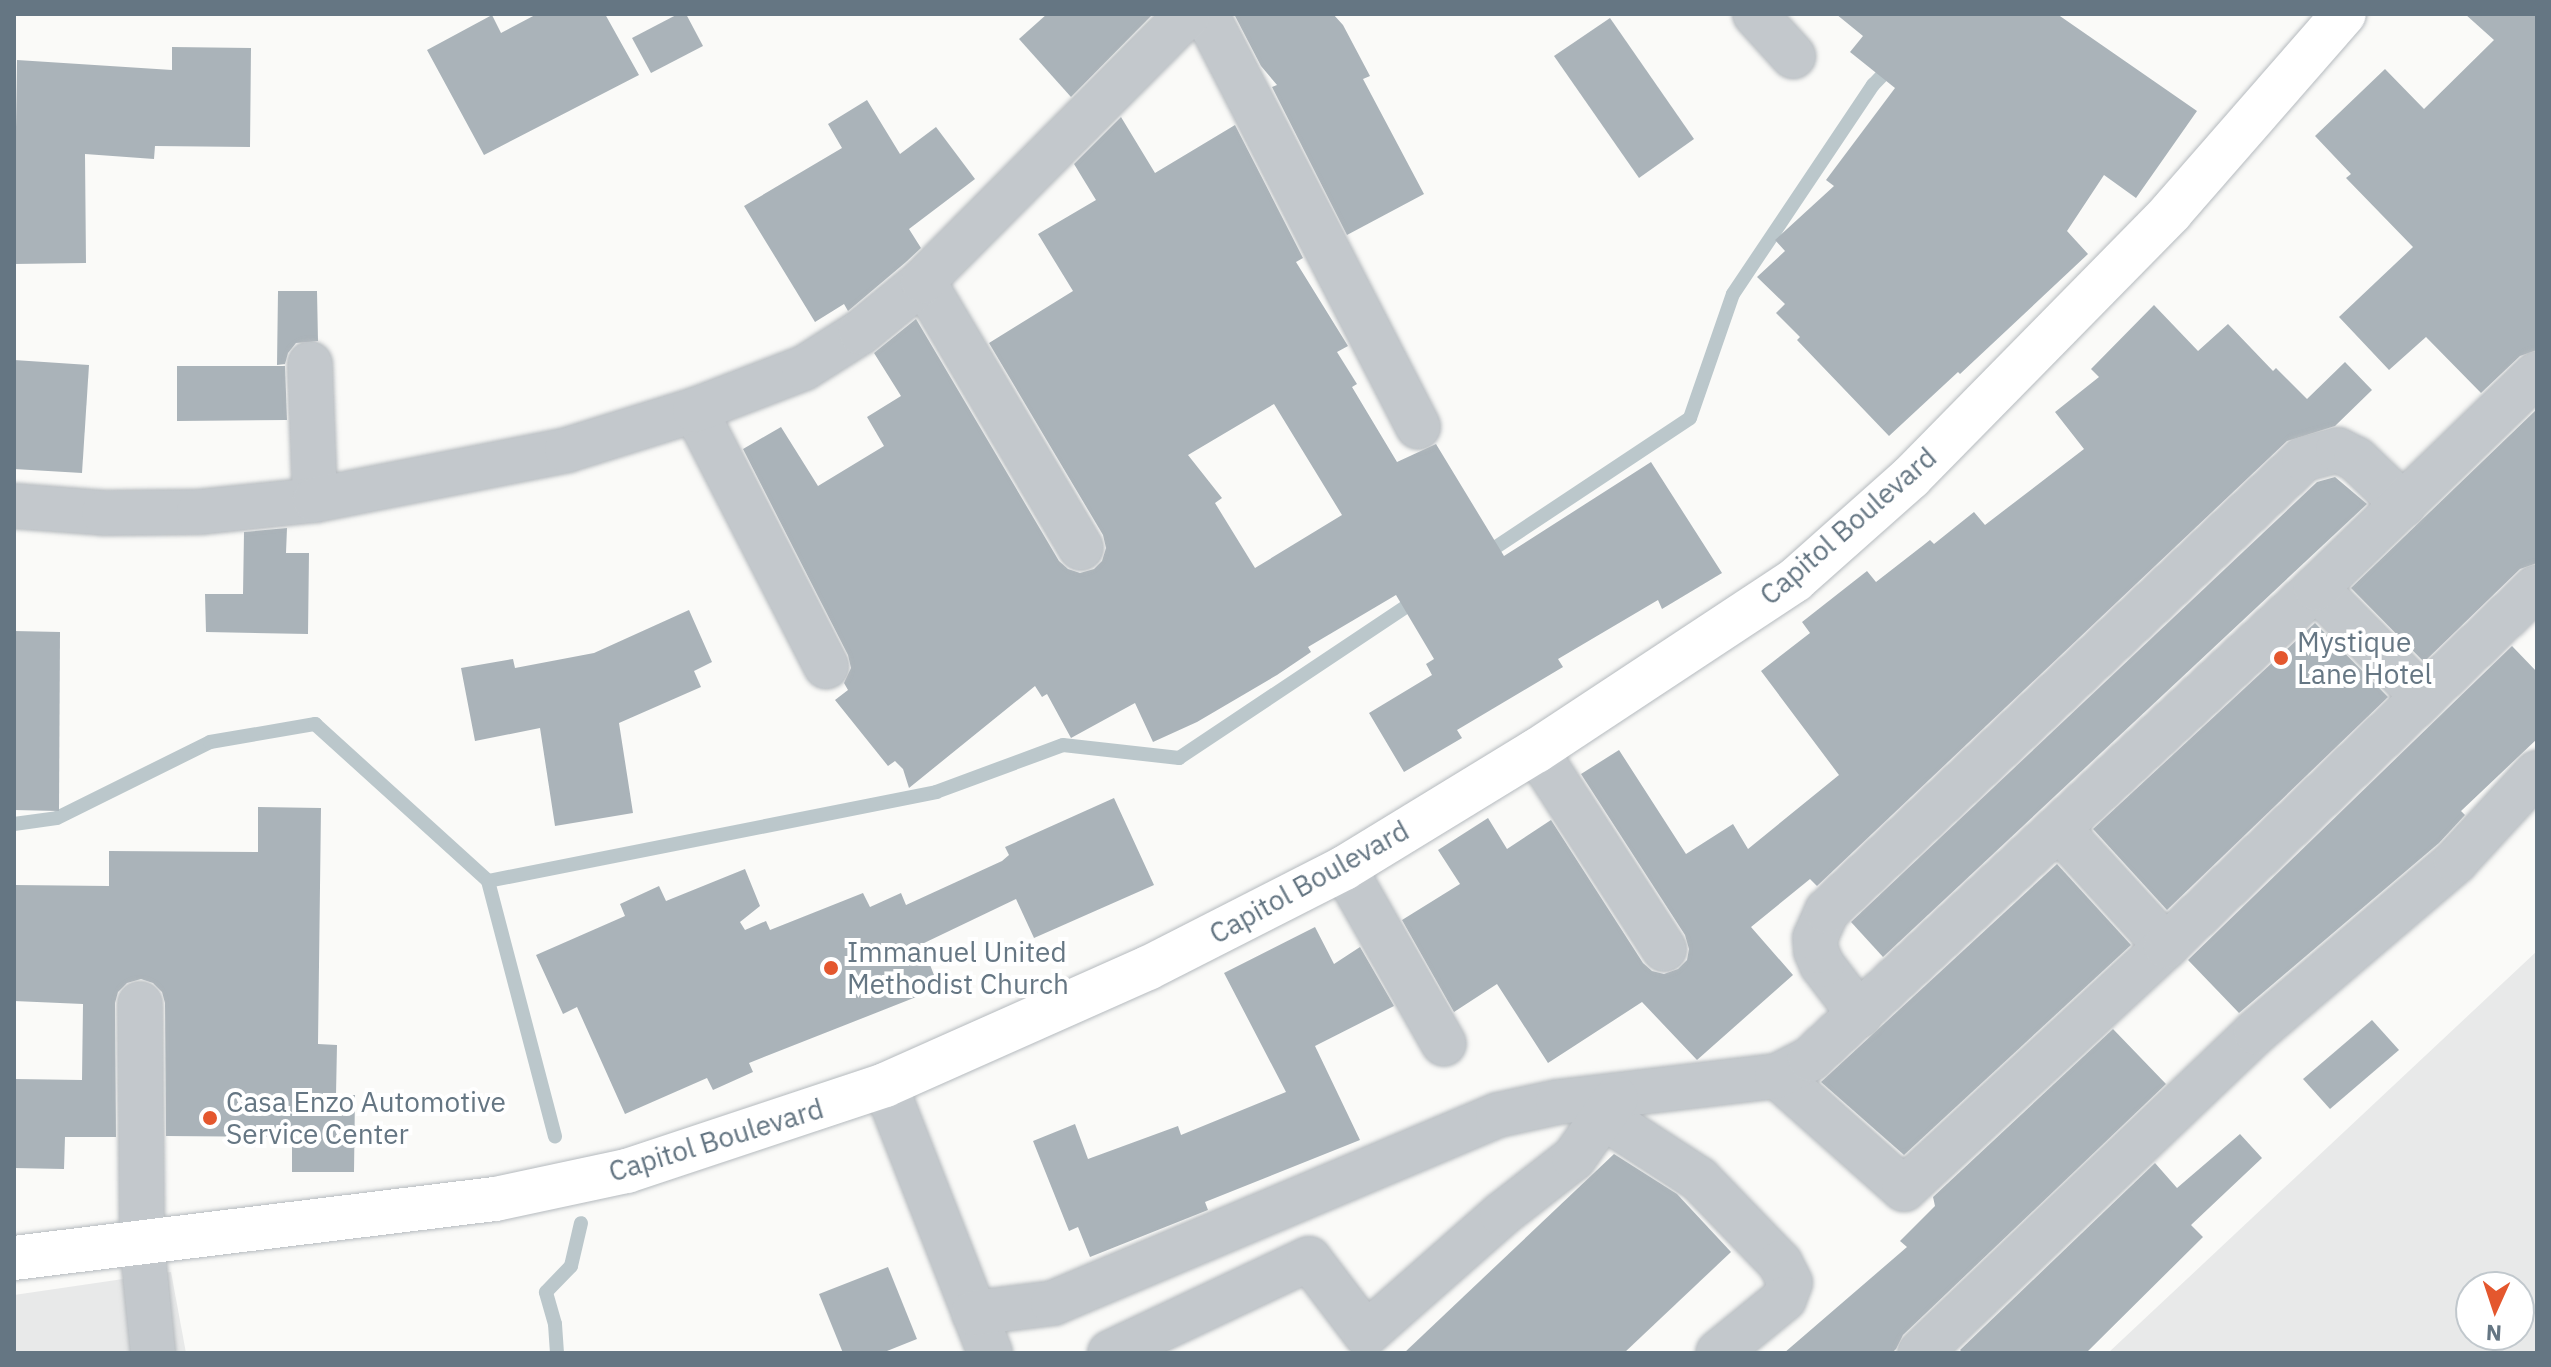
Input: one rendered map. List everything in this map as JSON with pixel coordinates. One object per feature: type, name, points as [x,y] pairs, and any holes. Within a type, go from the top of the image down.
[{"type":"main road","name":"Capitol Boulevard","points":[[14,1258],[496,1199],[627,1171],[885,1085],[1148,968],[1344,868],[1536,751],[1795,580],[1911,477],[2171,212],[2344,14]]},
{"type":"street","points":[[14,506],[104,513],[199,512],[315,500],[567,450],[695,410],[804,368],[861,332],[923,281],[1188,14]]},
{"type":"street","points":[[1206,14],[1418,427]]},
{"type":"street","points":[[1755,14],[1793,56]]},
{"type":"street","points":[[923,281],[1081,548]]},
{"type":"street","points":[[310,364],[315,500]]},
{"type":"street","points":[[974,1313],[1053,1303],[1498,1115],[1558,1102],[1611,1108],[1777,1076],[1810,1059],[2316,588],[2537,374]]},
{"type":"street","points":[[695,410],[826,666]]},
{"type":"street","points":[[1860,1015],[1822,965],[1816,951],[1815,938],[1827,911],[2304,459],[2338,450],[2356,459],[2404,505]]},
{"type":"street","points":[[1777,1076],[1904,1189],[2166,946],[2537,587]]},
{"type":"street","points":[[2316,588],[2423,697]]},
{"type":"street","points":[[1536,751],[1664,949]]},
{"type":"street","points":[[1920,1353],[2256,1032],[2456,861],[2537,773]]},
{"type":"street","points":[[2059,829],[2166,946]]},
{"type":"street","points":[[1344,868],[1444,1044]]},
{"type":"street","points":[[140,1004],[142,1244],[153,1353]]},
{"type":"street","points":[[885,1085],[990,1353]]},
{"type":"street","points":[[1110,1353],[1309,1259],[1366,1334],[1502,1214],[1574,1158],[1611,1108]]},
{"type":"street","points":[[1611,1108],[1699,1179],[1780,1263],[1790,1283],[1784,1299],[1718,1353]]},
{"type":"shaded area","points":[[2537,951],[2537,1353],[2108,1353]]},
{"type":"shaded area","points":[[171,1272],[186,1353],[14,1353],[14,1295]]},
{"type":"building","points":[[537,14],[605,14],[639,75],[484,155],[427,50],[492,15],[501,33]]},
{"type":"building","points":[[678,14],[686,14],[703,46],[651,73],[632,38]]},
{"type":"building","points":[[1047,14],[1153,14],[1071,97],[1019,39]]},
{"type":"building","points":[[1234,14],[1333,14],[1343,25],[1370,76],[1363,79],[1424,194],[1347,235],[1272,87],[1277,85],[1261,66]]},
{"type":"building","points":[[1836,14],[2057,14],[2197,111],[2136,198],[2104,175],[2067,231],[2088,254],[1889,436],[1797,340],[1800,337],[1776,313],[1785,304],[1757,277],[1785,251],[1775,240],[1834,186],[1826,180],[1895,88],[1850,52],[1863,36]]},
{"type":"building","points":[[2465,14],[2537,14],[2537,350],[2520,356],[2481,393],[2426,337],[2389,370],[2339,317],[2413,247],[2346,178],[2351,174],[2315,136],[2385,69],[2424,109],[2494,40]]},
{"type":"building","points":[[1610,18],[1694,139],[1639,178],[1554,56]]},
{"type":"building","points":[[172,47],[251,48],[250,147],[155,146],[154,159],[85,154],[86,263],[14,264],[17,60],[172,70]]},
{"type":"building","points":[[867,100],[900,154],[936,127],[975,179],[909,229],[921,248],[906,262],[848,311],[844,304],[815,322],[744,206],[842,148],[828,124]]},
{"type":"building","points":[[1121,117],[1155,173],[1235,125],[1303,258],[1296,262],[1348,346],[1337,352],[1357,384],[1352,387],[1397,462],[1436,444],[1504,556],[1651,462],[1722,573],[1662,609],[1658,600],[1558,659],[1563,667],[1457,730],[1462,738],[1404,772],[1369,713],[1432,675],[1426,664],[1434,659],[1396,595],[1308,647],[1311,652],[1277,675],[1197,722],[1153,742],[1135,703],[1071,738],[1047,694],[1042,697],[1035,686],[909,788],[903,769],[895,761],[888,766],[835,700],[848,690],[844,683],[851,668],[848,655],[743,449],[781,427],[818,486],[884,446],[867,417],[901,396],[874,353],[916,319],[1059,561],[1068,569],[1080,573],[1094,569],[1102,561],[1106,548],[1103,535],[989,343],[1073,291],[1038,234],[1096,200],[1074,164]],"holes":[[[1274,404],[1342,515],[1255,568],[1215,503],[1222,498],[1188,455]]]},
{"type":"building","points":[[278,291],[317,291],[318,341],[296,343],[288,353],[285,364],[277,365]]},
{"type":"building","points":[[2154,305],[2198,351],[2228,324],[2273,371],[2276,368],[2307,399],[2345,362],[2372,390],[2335,426],[2287,441],[1817,886],[1810,879],[1751,927],[1793,975],[1697,1060],[1642,1002],[1548,1063],[1497,984],[1454,1012],[1402,920],[1460,884],[1438,850],[1488,818],[1507,849],[1551,820],[1643,963],[1652,971],[1664,974],[1678,969],[1687,960],[1689,949],[1685,935],[1581,774],[1619,750],[1686,854],[1733,824],[1748,849],[1839,775],[1761,671],[1810,633],[1802,622],[1867,571],[1876,582],[1930,540],[1934,544],[1974,512],[1985,525],[2084,449],[2055,412],[2099,377],[2091,369]]},
{"type":"building","points":[[14,360],[89,365],[82,473],[14,469]]},
{"type":"building","points":[[177,366],[285,366],[287,420],[177,421]]},
{"type":"building","points":[[2537,409],[2537,563],[2520,569],[2424,662],[2351,588]]},
{"type":"building","points":[[2335,477],[2367,504],[1883,957],[1851,922],[2317,482]]},
{"type":"building","points":[[287,528],[286,553],[309,553],[308,634],[206,632],[205,594],[243,594],[244,532]]},
{"type":"building","points":[[689,610],[712,662],[694,671],[701,687],[619,723],[633,813],[555,826],[540,728],[475,741],[461,668],[513,659],[515,668],[594,653]]},
{"type":"building","points":[[2315,623],[2388,697],[2167,910],[2093,829]]},
{"type":"building","points":[[14,631],[60,632],[59,811],[14,810]]},
{"type":"building","points":[[2512,646],[2537,672],[2537,739],[2461,811],[2465,815],[2439,843],[2239,1013],[2188,960]]},
{"type":"building","points":[[1114,798],[1154,885],[1034,938],[1016,899],[922,944],[939,988],[749,1063],[753,1072],[713,1090],[707,1078],[625,1114],[577,1007],[563,1014],[536,955],[625,916],[620,904],[659,886],[666,901],[745,869],[760,906],[740,922],[745,930],[766,921],[770,930],[863,893],[870,907],[901,893],[906,905],[1002,861],[1009,855],[1005,847]]},
{"type":"building","points":[[258,807],[321,808],[318,1044],[337,1045],[336,1095],[355,1095],[354,1172],[292,1172],[292,1137],[166,1136],[165,1003],[162,992],[153,983],[141,979],[127,983],[118,992],[115,1003],[116,1137],[65,1137],[64,1169],[14,1168],[14,1079],[82,1080],[83,1004],[14,1001],[14,885],[109,886],[109,851],[258,852]]},
{"type":"building","points":[[2057,864],[2131,945],[1904,1155],[1821,1082]]},
{"type":"building","points":[[1315,927],[1334,964],[1360,947],[1394,1006],[1315,1046],[1360,1140],[1205,1202],[1208,1210],[1090,1257],[1078,1227],[1069,1231],[1033,1141],[1075,1124],[1088,1159],[1178,1126],[1181,1135],[1286,1092],[1224,973]]},
{"type":"building","points":[[2372,1020],[2399,1050],[2330,1109],[2303,1079]]},
{"type":"building","points":[[2113,1029],[2166,1084],[1903,1335],[1892,1353],[1784,1353],[1907,1247],[1900,1241],[1935,1206],[1933,1197]]},
{"type":"building","points":[[2240,1134],[2262,1158],[2191,1225],[2203,1237],[2086,1353],[1963,1353],[1960,1350],[2155,1163],[2177,1188]]},
{"type":"building","points":[[1614,1154],[1677,1194],[1731,1252],[1624,1353],[1404,1353]]},
{"type":"building","points":[[888,1267],[917,1339],[882,1353],[843,1353],[819,1294]]},
{"type":"waterway","points":[[1484,555],[1690,418],[1733,294],[1873,85],[1893,64]]},
{"type":"waterway","points":[[14,824],[57,818],[210,742],[315,724],[488,881],[936,792],[1063,745],[1179,758],[1420,597]]},
{"type":"waterway","points":[[488,881],[555,1136]]},
{"type":"waterway","points":[[557,1353],[555,1324],[546,1292],[571,1266],[581,1223]]},
{"type":"place","name":"Mystique Lane Hotel","points":[[2281,658]]},
{"type":"place","name":"Immanuel United Methodist Church","points":[[831,968]]},
{"type":"place","name":"Casa Enzo Automotive Service Center","points":[[210,1118]]}]
